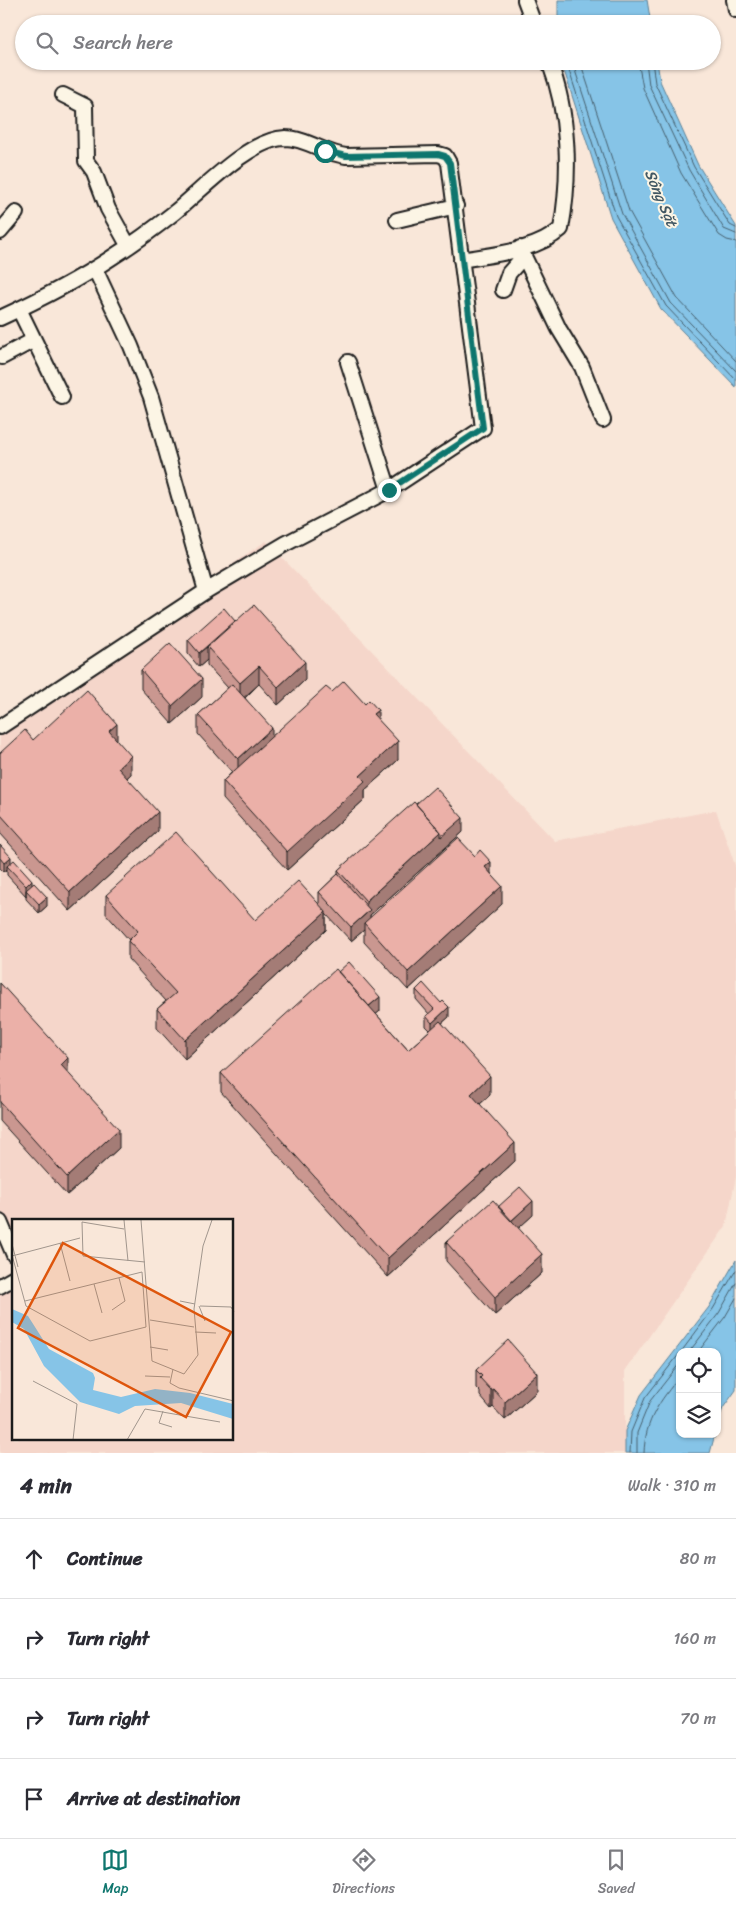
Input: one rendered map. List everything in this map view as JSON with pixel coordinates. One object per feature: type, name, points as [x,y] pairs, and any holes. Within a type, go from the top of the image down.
[{"type":"street","points":[[524,0],[530,15]]},
{"type":"street","points":[[734,0],[736,10]]},
{"type":"street","points":[[461,260],[522,252],[561,229],[566,164],[565,132],[560,101],[551,70]]},
{"type":"street","points":[[63,95],[85,106],[86,161],[94,172],[108,209],[128,245]]},
{"type":"street","points":[[0,318],[62,289],[95,268],[170,216],[240,158],[262,144],[284,138],[296,140],[334,154],[438,154],[445,156],[450,163],[483,428],[389,490],[286,544],[206,591],[0,727]]},
{"type":"street","points":[[396,220],[456,206]]},
{"type":"street","points":[[0,232],[16,213]]},
{"type":"street","points":[[504,290],[509,273],[522,252]]},
{"type":"street","points":[[522,252],[559,329],[582,367],[603,420]]},
{"type":"street","points":[[95,268],[132,346],[151,397],[206,591]]},
{"type":"street","points":[[19,309],[62,397]]},
{"type":"street","points":[[2,357],[34,340]]},
{"type":"street","points":[[348,362],[389,490]]},
{"type":"street","points":[[0,1222],[12,1250]]},
{"type":"street","points":[[0,1286],[12,1279]]},
{"type":"shaded area","points":[[266,541],[555,841],[716,810],[736,868],[736,1177],[726,1226],[625,1371],[625,1453],[0,1453],[0,1291],[12,1284],[12,1440],[234,1440],[234,1219],[12,1219],[12,1239],[0,1212],[0,718]]},
{"type":"water","points":[[558,0],[647,0],[650,15],[558,15]]},
{"type":"water","name":"Sông Sặt","points":[[564,70],[658,70],[660,81],[698,165],[736,226],[736,387],[661,309],[611,218]]},
{"type":"water","points":[[736,1260],[736,1390],[721,1414],[721,1348],[677,1348],[709,1307]]},
{"type":"water","points":[[676,1350],[676,1438],[714,1438],[710,1453],[625,1453],[625,1431],[641,1395]]},
{"type":"building","points":[[254,605],[305,662],[278,687],[259,666],[240,683],[207,647]]},
{"type":"building","points":[[224,608],[235,621],[199,653],[188,640]]},
{"type":"building","points":[[170,643],[202,679],[172,706],[141,670]]},
{"type":"building","points":[[344,681],[365,704],[369,700],[378,710],[373,714],[398,741],[360,776],[365,781],[287,852],[223,781],[326,687],[332,692]]},
{"type":"building","points":[[232,684],[272,728],[238,759],[198,715]]},
{"type":"building","points":[[87,690],[117,724],[109,731],[131,756],[118,768],[158,812],[70,892],[0,814],[0,753],[25,730],[33,740]]},
{"type":"building","points":[[435,787],[463,818],[441,837],[441,832],[416,804]]},
{"type":"building","points":[[414,802],[441,832],[366,901],[338,870]]},
{"type":"building","points":[[176,832],[255,920],[298,881],[326,912],[185,1040],[157,1009],[176,993],[128,941],[138,931],[106,895]]},
{"type":"building","points":[[458,838],[475,856],[480,850],[491,862],[485,867],[502,886],[408,972],[364,923]]},
{"type":"building","points":[[0,845],[11,857],[4,863],[0,858]]},
{"type":"building","points":[[14,860],[32,880],[26,886],[7,866]]},
{"type":"building","points":[[338,874],[370,910],[351,927],[319,892]]},
{"type":"building","points":[[34,883],[47,897],[39,904],[26,890]]},
{"type":"building","points":[[349,962],[380,997],[369,1006],[338,972]]},
{"type":"building","points":[[336,969],[408,1050],[440,1021],[490,1076],[471,1094],[515,1143],[388,1258],[221,1073]]},
{"type":"building","points":[[0,983],[68,1058],[61,1065],[119,1129],[67,1177],[0,1102]]},
{"type":"building","points":[[423,983],[441,1003],[443,1001],[449,1007],[432,1023],[426,1016],[434,1009],[416,990]]},
{"type":"building","points":[[520,1187],[533,1201],[511,1221],[498,1207]]},
{"type":"building","points":[[493,1200],[542,1254],[495,1297],[446,1242]]},
{"type":"building","points":[[508,1340],[537,1373],[505,1402],[480,1378],[482,1376],[476,1370]]},
{"type":"route","points":[[325,151],[346,156],[438,154],[445,156],[450,163],[456,206],[457,235],[483,428],[389,490]]}]
